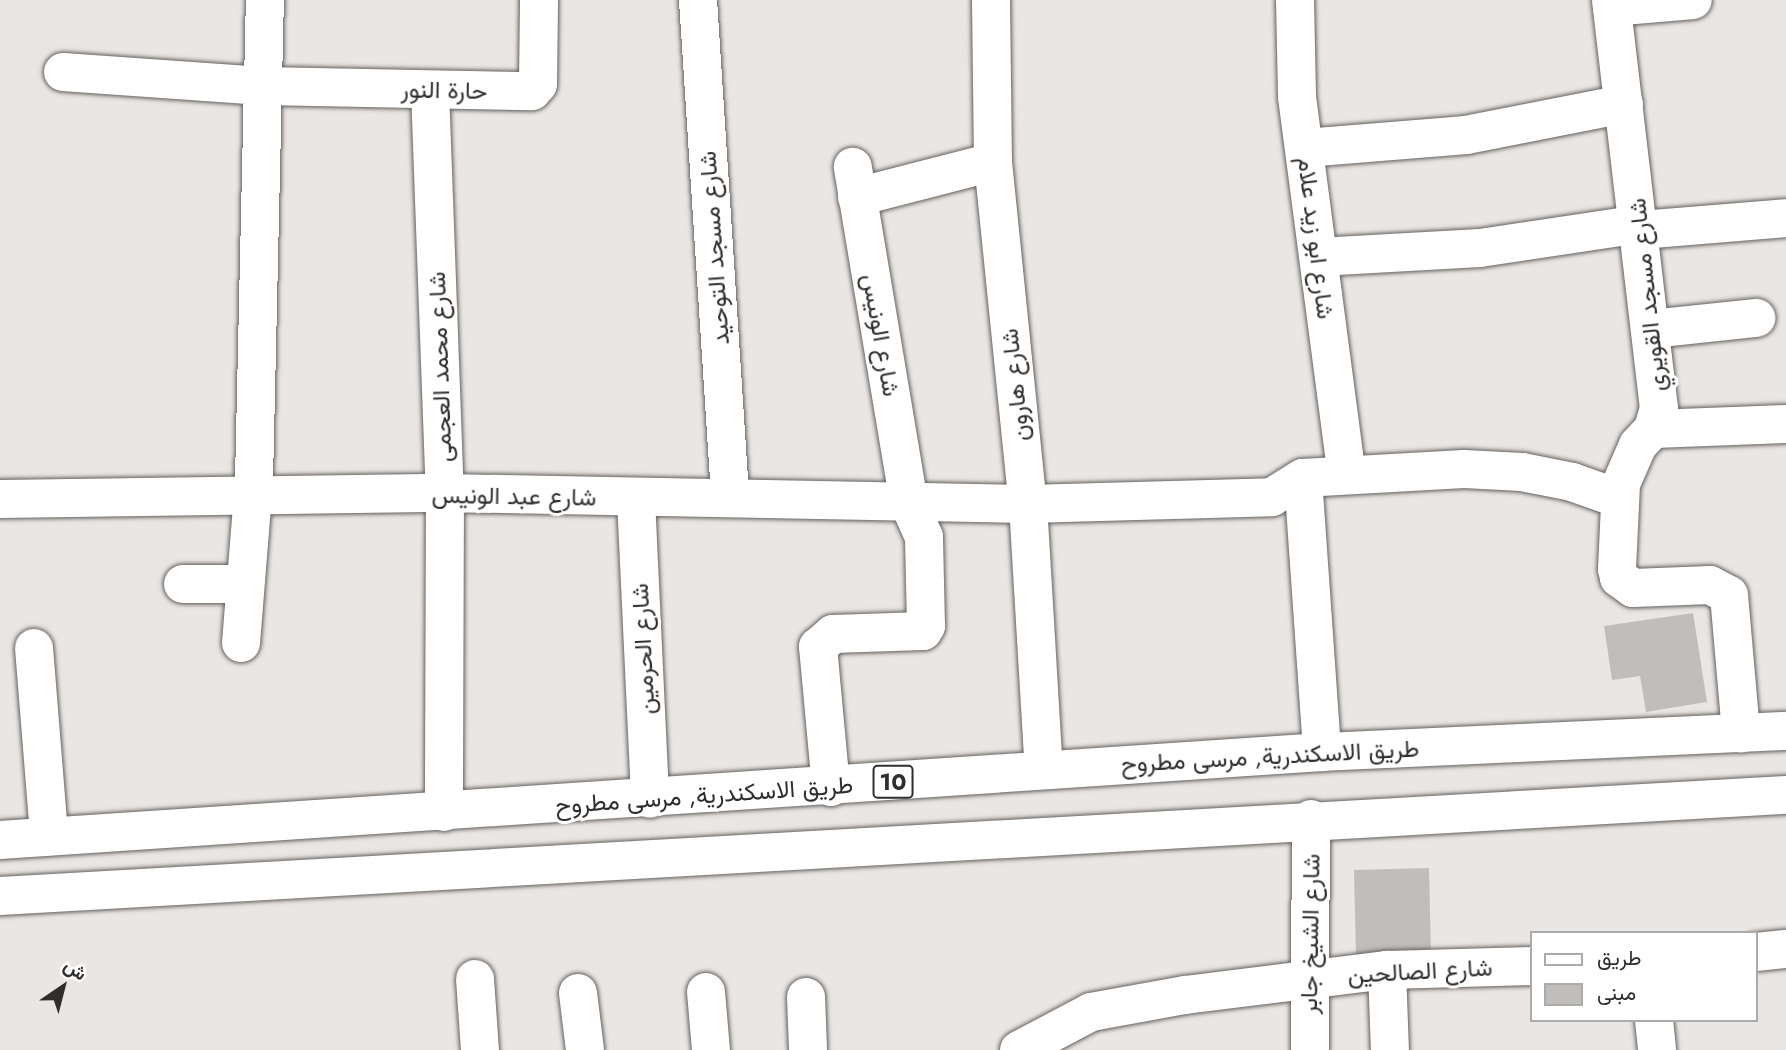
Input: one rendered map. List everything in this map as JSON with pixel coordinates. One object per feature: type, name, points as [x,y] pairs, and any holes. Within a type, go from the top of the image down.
[{"type":"street","points":[[241,643],[250,495],[254,480],[265,0]]},
{"type":"street","name":"حارة النور","points":[[63,72],[263,86],[430,90],[535,89],[539,0]]},
{"type":"street","name":"شارع مسجد التوحيد","points":[[698,0],[730,496]]},
{"type":"street","name":"شارع هارون","points":[[991,0],[993,162],[1028,504],[1044,770]]},
{"type":"street","name":"شارع ابو زيد علام","points":[[1295,0],[1297,97],[1347,475]]},
{"type":"street","points":[[1611,4],[1693,0]]},
{"type":"street","name":"شارع مسجد القويري","points":[[1611,4],[1660,408],[1653,429],[1627,464],[1620,499],[1617,569],[1625,584],[1710,585],[1728,595],[1741,733]]},
{"type":"street","name":"شارع محمد العجمى","points":[[430,90],[445,494],[444,812]]},
{"type":"street","points":[[1305,148],[1466,135],[1624,104]]},
{"type":"street","name":"شارع الونيس","points":[[831,788],[818,647],[833,634],[926,629],[924,537],[909,503],[855,182],[993,162]]},
{"type":"street","points":[[1319,257],[1480,248],[1640,227],[1786,218]]},
{"type":"street","points":[[1651,329],[1756,318]]},
{"type":"street","points":[[1653,429],[1786,424]]},
{"type":"street","points":[[1322,752],[1303,478],[1464,469],[1522,472],[1620,499]]},
{"type":"street","name":"شارع عبد الونيس","points":[[0,499],[445,494],[636,499],[730,496],[909,503],[1028,504],[1272,497],[1303,478]]},
{"type":"street","name":"شارع الحرمين","points":[[636,499],[650,799]]},
{"type":"street","points":[[183,584],[244,584]]},
{"type":"street","points":[[34,648],[49,836]]},
{"type":"street","name":"طريق الاسكندرية, مرسى مطروح","points":[[0,840],[831,788],[1044,770],[1322,752],[1786,731]]},
{"type":"street","points":[[0,896],[1311,819],[1786,795]]},
{"type":"street","name":"شارع الشيخ جابر","points":[[1310,1050],[1311,819]]},
{"type":"street","points":[[1758,952],[1786,949]]},
{"type":"street","name":"شارع الصالحين","points":[[1019,1050],[1091,1012],[1387,970],[1530,966]]},
{"type":"street","points":[[1387,970],[1390,1050]]},
{"type":"street","points":[[475,979],[480,1050]]},
{"type":"street","points":[[706,992],[711,1050]]},
{"type":"street","points":[[578,993],[585,1050]]},
{"type":"street","points":[[806,997],[808,1050]]},
{"type":"street","points":[[1654,1022],[1657,1050]]},
{"type":"building","points":[[1693,613],[1707,702],[1646,712],[1640,676],[1612,680],[1604,626]]},
{"type":"building","points":[[1429,868],[1431,955],[1356,957],[1354,870]]}]
